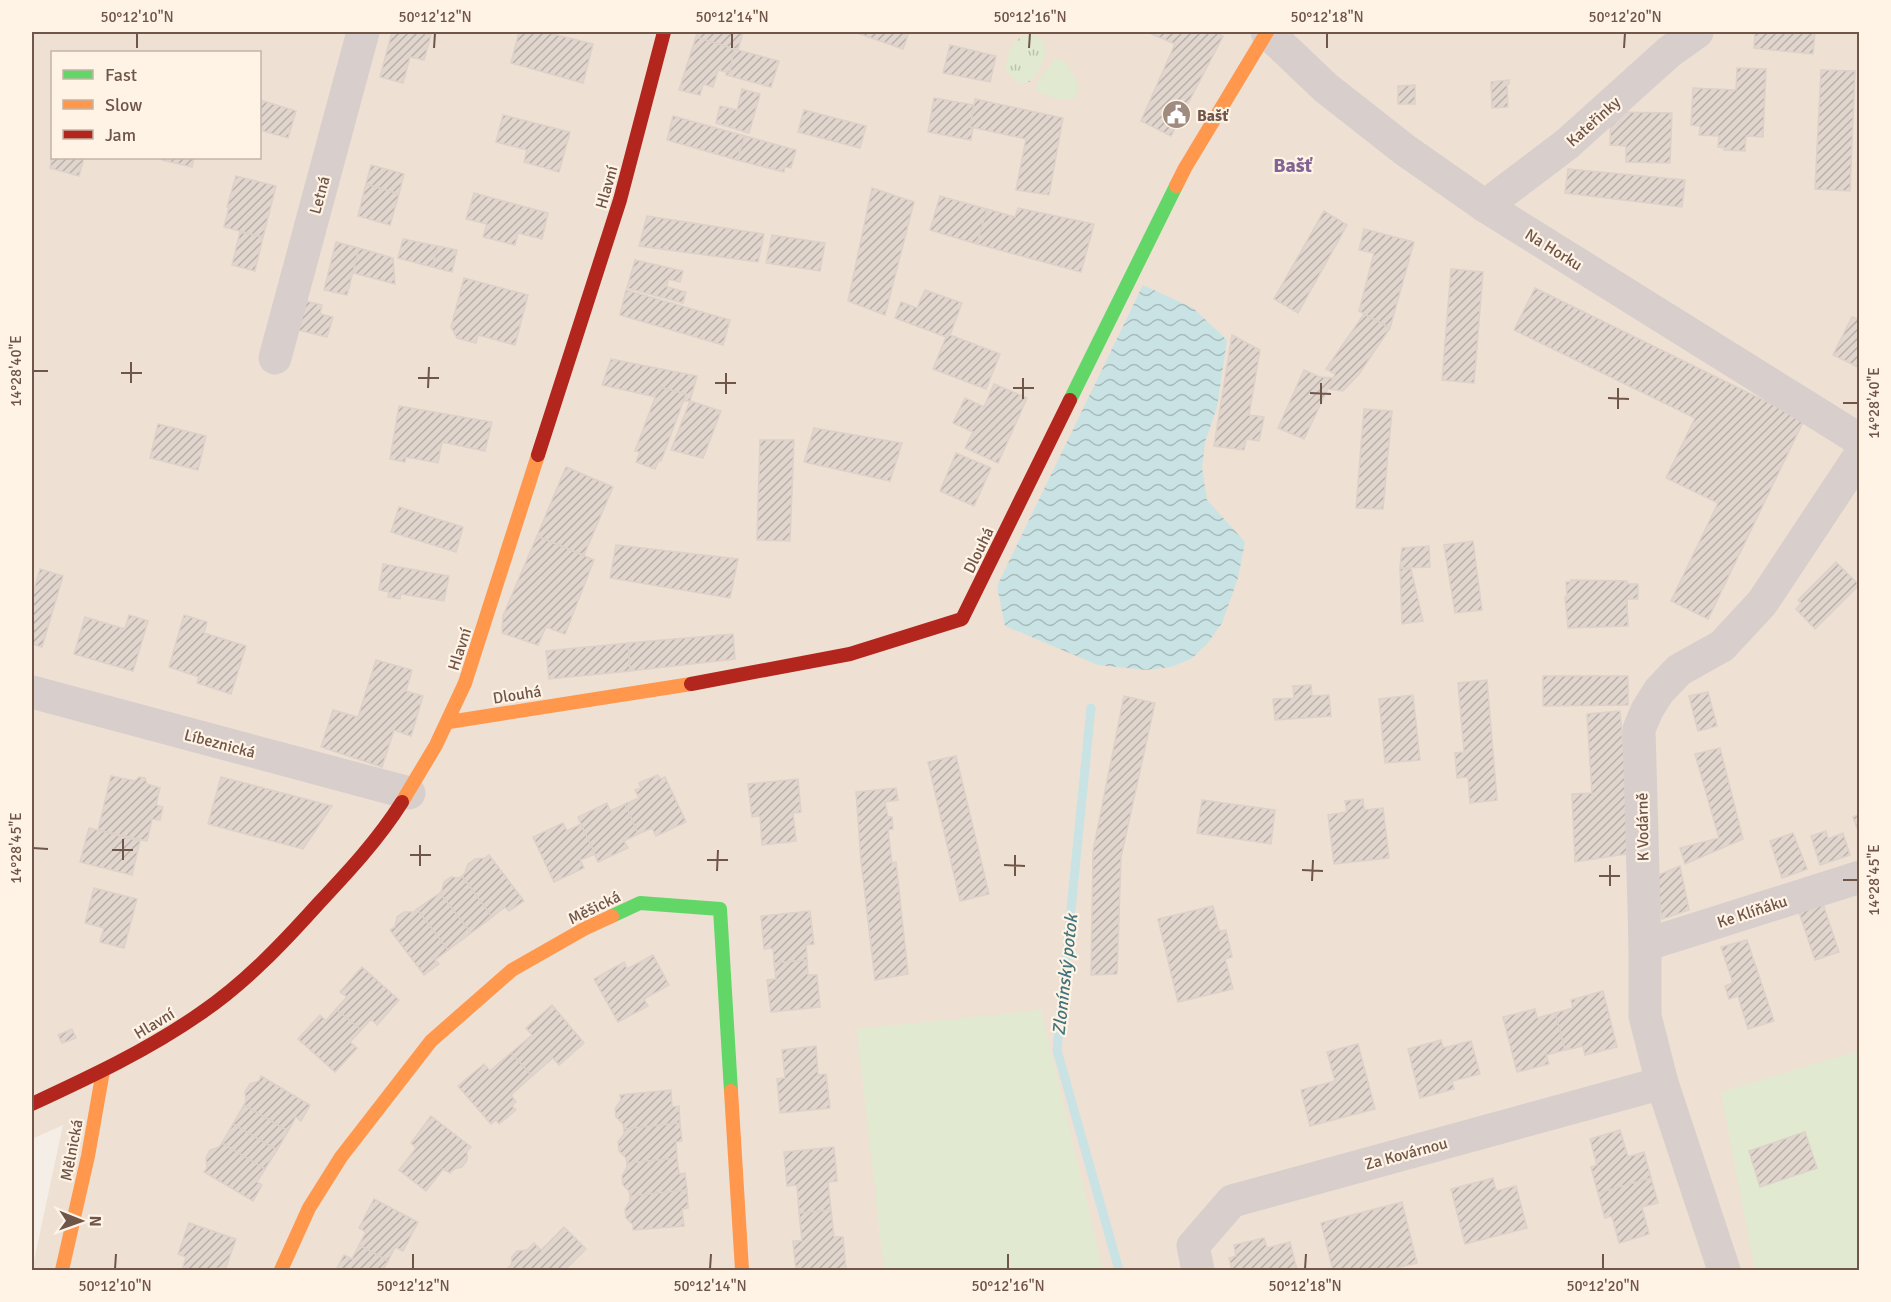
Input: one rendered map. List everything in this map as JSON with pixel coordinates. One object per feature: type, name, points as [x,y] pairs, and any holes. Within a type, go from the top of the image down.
[{"type":"street","name":"Letná","points":[[275,358],[363,32]]},
{"type":"street","name":"Hlavní","points":[[32,1104],[103,1071],[166,1037],[202,1013],[282,945],[366,851],[409,793],[449,722],[465,683],[620,200],[664,32]]},
{"type":"street","name":"Dlouhá","points":[[449,722],[705,682],[850,654],[962,619],[1185,168],[1267,32]]},
{"type":"street","name":"Na Horku","points":[[1267,32],[1326,88],[1405,150],[1485,206],[1860,440]]},
{"type":"street","name":"Kateřinky","points":[[1485,206],[1567,144],[1669,52],[1698,32]]},
{"type":"street","name":"K Vodárně","points":[[1724,1270],[1662,1083],[1645,1016],[1639,729],[1659,691],[1679,670],[1722,646],[1762,603],[1860,455]]},
{"type":"street","name":"Líbeznická","points":[[32,692],[409,793]]},
{"type":"street","name":"Ke Klíňáku","points":[[1645,945],[1860,877]]},
{"type":"street","name":"Měšická","points":[[281,1270],[309,1208],[335,1167],[431,1041],[512,970],[584,928],[640,903],[720,909],[742,1270]]},
{"type":"street","name":"Mělnická","points":[[62,1270],[88,1156],[103,1071]]},
{"type":"street","name":"Za Kovárnou","points":[[1198,1270],[1193,1246],[1232,1201],[1662,1083]]},
{"type":"shaded area","points":[[32,32],[1859,32],[1859,1270],[32,1270],[63,1125],[32,1139]]},
{"type":"green space","points":[[1032,34],[1044,43],[1045,57],[1030,82],[1018,83],[1005,70],[1009,51],[1018,39]]},
{"type":"green space","points":[[1055,59],[1065,61],[1076,79],[1079,90],[1074,98],[1059,99],[1036,90],[1038,81]]},
{"type":"green space","points":[[1041,1010],[1103,1270],[884,1270],[857,1029]]},
{"type":"green space","points":[[1859,1051],[1859,1270],[1755,1270],[1721,1092]]},
{"type":"water","points":[[1143,285],[1193,308],[1227,340],[1217,407],[1205,442],[1202,468],[1207,500],[1245,542],[1238,578],[1222,623],[1207,644],[1191,659],[1171,667],[1146,670],[1098,665],[1005,626],[997,586]]},
{"type":"building","points":[[392,32],[418,32],[431,35],[424,60],[410,57],[403,83],[380,77]]},
{"type":"building","points":[[519,32],[545,32],[593,44],[583,83],[511,63]]},
{"type":"building","points":[[697,32],[743,32],[738,50],[696,37]]},
{"type":"building","points":[[854,32],[909,32],[903,49]]},
{"type":"building","points":[[1147,32],[1214,32],[1223,36],[1171,136],[1141,121],[1175,44]]},
{"type":"building","points":[[1744,32],[1815,32],[1813,54],[1754,48],[1755,34]]},
{"type":"building","points":[[696,37],[734,49],[730,73],[718,70],[713,87],[703,84],[700,95],[679,90]]},
{"type":"building","points":[[950,45],[996,56],[990,82],[943,73]]},
{"type":"building","points":[[734,49],[779,61],[771,87],[726,75],[727,72],[730,73]]},
{"type":"building","points":[[1737,68],[1766,69],[1763,137],[1746,136],[1745,151],[1724,150],[1725,148],[1718,147],[1719,136],[1699,135],[1700,126],[1691,125],[1693,88],[1736,90]]},
{"type":"building","points":[[1821,70],[1855,71],[1850,191],[1815,189]]},
{"type":"building","points":[[1509,80],[1507,84],[1508,107],[1492,108],[1491,82]]},
{"type":"building","points":[[1415,85],[1415,104],[1398,104],[1398,86]]},
{"type":"building","points":[[742,89],[760,94],[749,133],[716,123],[720,106],[737,110]]},
{"type":"building","points":[[934,98],[974,105],[970,127],[973,128],[971,140],[928,132]]},
{"type":"building","points":[[975,99],[1063,118],[1049,195],[1016,190],[1026,139],[970,127]]},
{"type":"building","points":[[261,100],[296,111],[288,138],[261,130]]},
{"type":"building","points":[[804,110],[866,126],[860,148],[798,132]]},
{"type":"building","points":[[1611,112],[1672,113],[1670,163],[1626,162],[1626,146],[1610,145]]},
{"type":"building","points":[[503,115],[570,132],[559,172],[524,162],[527,150],[496,142]]},
{"type":"building","points":[[673,116],[745,136],[737,160],[667,140]]},
{"type":"building","points":[[745,136],[796,150],[791,168],[785,167],[784,172],[737,160]]},
{"type":"building","points":[[52,159],[84,159],[79,176],[50,168]]},
{"type":"building","points":[[162,159],[194,159],[192,167]]},
{"type":"building","points":[[371,165],[404,174],[399,194],[366,184]]},
{"type":"building","points":[[1568,169],[1685,180],[1682,207],[1565,193]]},
{"type":"building","points":[[236,176],[276,186],[263,237],[224,227]]},
{"type":"building","points":[[366,184],[399,194],[390,225],[358,216]]},
{"type":"building","points":[[872,188],[914,202],[885,315],[848,301]]},
{"type":"building","points":[[474,193],[548,213],[542,239],[518,233],[515,245],[483,237],[487,224],[466,219]]},
{"type":"building","points":[[940,196],[987,209],[977,244],[930,230]]},
{"type":"building","points":[[1018,208],[1094,224],[1081,272],[977,244],[987,209],[1015,217]]},
{"type":"building","points":[[1324,211],[1347,225],[1298,313],[1274,299]]},
{"type":"building","points":[[647,216],[764,234],[758,262],[639,246]]},
{"type":"building","points":[[1364,229],[1414,242],[1390,328],[1359,311],[1374,253],[1359,250]]},
{"type":"building","points":[[240,232],[263,237],[255,271],[232,265]]},
{"type":"building","points":[[772,235],[825,243],[820,271],[766,263]]},
{"type":"building","points":[[403,239],[438,246],[432,267],[398,258]]},
{"type":"building","points":[[336,242],[359,248],[347,295],[324,290]]},
{"type":"building","points":[[438,246],[457,250],[452,272],[432,267]]},
{"type":"building","points":[[359,248],[393,258],[395,284],[353,273]]},
{"type":"building","points":[[635,260],[683,271],[680,282],[668,279],[667,287],[686,292],[683,303],[627,288]]},
{"type":"building","points":[[1451,269],[1483,272],[1474,383],[1442,380]]},
{"type":"building","points":[[464,278],[528,295],[515,345],[478,335],[476,343],[457,338],[451,327]]},
{"type":"building","points":[[1535,288],[1804,420],[1708,619],[1671,601],[1718,503],[1666,478],[1695,418],[1514,330]]},
{"type":"building","points":[[626,290],[730,320],[723,345],[620,315]]},
{"type":"building","points":[[925,290],[962,303],[950,335],[1000,354],[986,389],[933,369],[946,337],[895,318],[901,302],[917,308]]},
{"type":"building","points":[[305,301],[322,305],[320,314],[333,317],[327,337],[298,330]]},
{"type":"building","points":[[1364,314],[1390,328],[1359,374],[1343,391],[1328,389],[1335,374],[1326,369]]},
{"type":"building","points":[[1852,317],[1860,320],[1860,368],[1833,355]]},
{"type":"building","points":[[1232,335],[1260,350],[1249,415],[1264,417],[1259,441],[1246,439],[1244,450],[1214,446]]},
{"type":"building","points":[[611,359],[697,376],[690,401],[684,401],[686,394],[659,387],[656,397],[602,385]]},
{"type":"building","points":[[1304,370],[1320,377],[1333,378],[1304,439],[1278,428]]},
{"type":"building","points":[[994,384],[1027,398],[998,463],[965,448],[973,432],[953,423],[965,398],[984,407]]},
{"type":"building","points":[[659,387],[686,394],[661,461],[659,460],[655,469],[636,462],[640,452],[635,451]]},
{"type":"building","points":[[690,401],[721,411],[703,458],[671,450]]},
{"type":"building","points":[[399,406],[492,422],[485,451],[442,442],[438,463],[406,457],[405,462],[390,459]]},
{"type":"building","points":[[1364,409],[1392,411],[1383,509],[1356,508]]},
{"type":"building","points":[[158,424],[206,436],[198,470],[150,458]]},
{"type":"building","points":[[814,428],[902,443],[890,481],[804,462]]},
{"type":"building","points":[[760,440],[794,440],[790,541],[757,540]]},
{"type":"building","points":[[956,453],[991,468],[974,506],[940,491]]},
{"type":"building","points":[[566,467],[613,487],[584,555],[537,536]]},
{"type":"building","points":[[399,507],[463,527],[456,552],[391,532]]},
{"type":"building","points":[[537,536],[594,560],[565,634],[546,627],[538,645],[502,633],[503,616]]},
{"type":"building","points":[[1473,541],[1482,610],[1455,613],[1444,545]]},
{"type":"building","points":[[616,545],[738,559],[730,598],[610,578]]},
{"type":"building","points":[[1429,546],[1430,567],[1400,568],[1402,548]]},
{"type":"building","points":[[1836,562],[1859,585],[1815,629],[1796,609],[1801,603],[1798,600]]},
{"type":"building","points":[[383,564],[449,576],[444,601],[401,594],[400,599],[388,597],[389,592],[379,590]]},
{"type":"building","points":[[1400,568],[1411,569],[1423,621],[1402,624]]},
{"type":"building","points":[[40,569],[63,576],[42,647],[32,644],[32,596]]},
{"type":"building","points":[[1571,580],[1627,581],[1627,584],[1638,584],[1638,599],[1627,599],[1628,626],[1568,628],[1565,597],[1567,596],[1566,582],[1571,582]]},
{"type":"building","points":[[129,615],[148,621],[133,671],[74,654],[85,617],[125,629]]},
{"type":"building","points":[[184,615],[207,622],[204,633],[246,646],[231,694],[197,683],[199,677],[169,667]]},
{"type":"building","points":[[733,634],[735,659],[630,671],[628,643]]},
{"type":"building","points":[[628,643],[630,671],[549,679],[546,651]]},
{"type":"building","points":[[376,660],[412,670],[406,691],[423,696],[411,736],[394,730],[382,767],[321,747],[333,710],[358,717]]},
{"type":"building","points":[[1543,676],[1628,676],[1628,705],[1543,706]]},
{"type":"building","points":[[1487,680],[1497,800],[1470,803],[1468,777],[1457,778],[1455,753],[1464,752],[1458,683]]},
{"type":"building","points":[[1311,685],[1312,696],[1329,695],[1331,716],[1275,720],[1273,699],[1294,698],[1293,686]]},
{"type":"building","points":[[1708,692],[1717,726],[1698,731],[1689,696]]},
{"type":"building","points":[[1413,695],[1420,760],[1385,763],[1379,699]]},
{"type":"building","points":[[1124,696],[1155,703],[1121,857],[1117,974],[1091,975],[1093,851]]},
{"type":"building","points":[[1620,711],[1632,853],[1575,862],[1572,794],[1592,793],[1587,714]]},
{"type":"building","points":[[1720,748],[1743,839],[1685,864],[1680,848],[1719,838],[1695,754]]},
{"type":"building","points":[[956,756],[989,894],[960,901],[928,762]]},
{"type":"building","points":[[658,775],[660,779],[665,777],[686,822],[656,836],[652,828],[638,834],[625,804],[639,798],[635,790],[641,788],[639,783]]},
{"type":"building","points":[[111,776],[135,781],[139,777],[145,778],[147,784],[160,788],[156,805],[163,807],[160,820],[152,819],[147,841],[98,830]]},
{"type":"building","points":[[221,777],[332,806],[303,849],[208,824]]},
{"type":"building","points":[[798,779],[801,812],[793,813],[796,841],[762,845],[760,816],[752,817],[748,784]]},
{"type":"building","points":[[896,788],[898,800],[885,802],[888,817],[892,817],[893,829],[888,830],[892,863],[896,862],[908,974],[875,980],[861,861],[856,792]]},
{"type":"building","points":[[1363,799],[1364,810],[1383,808],[1389,858],[1334,864],[1328,815],[1347,812],[1345,801]]},
{"type":"building","points":[[1202,800],[1275,810],[1271,844],[1197,833]]},
{"type":"building","points":[[607,803],[610,811],[625,804],[638,834],[624,841],[628,848],[598,862],[578,817]]},
{"type":"building","points":[[1860,814],[1860,836],[1853,817]]},
{"type":"building","points":[[563,823],[567,831],[581,824],[595,854],[580,860],[584,868],[554,882],[533,837]]},
{"type":"building","points":[[89,828],[140,841],[132,875],[80,862]]},
{"type":"building","points":[[1826,831],[1828,839],[1843,833],[1850,855],[1820,865],[1811,836]]},
{"type":"building","points":[[1793,833],[1807,869],[1782,878],[1770,841]]},
{"type":"building","points":[[489,855],[524,901],[509,911],[505,907],[492,917],[462,876],[468,864],[475,859]]},
{"type":"building","points":[[1680,866],[1689,910],[1662,919],[1656,876]]},
{"type":"building","points":[[462,876],[492,917],[471,933],[440,893],[444,882],[451,877]]},
{"type":"building","points":[[94,888],[137,899],[124,948],[100,942],[104,928],[85,923]]},
{"type":"building","points":[[440,893],[471,933],[448,950],[417,909]]},
{"type":"building","points":[[1823,904],[1839,952],[1815,960],[1799,912]]},
{"type":"building","points":[[1213,906],[1219,931],[1226,930],[1232,957],[1225,959],[1233,989],[1178,1002],[1158,919]]},
{"type":"building","points":[[417,909],[448,950],[435,960],[439,964],[424,975],[390,930],[395,927],[397,917],[404,912],[414,912]]},
{"type":"building","points":[[810,911],[814,944],[806,945],[807,960],[774,963],[773,948],[764,949],[761,916]]},
{"type":"building","points":[[1747,940],[1774,1021],[1748,1029],[1738,996],[1729,999],[1725,986],[1733,983],[1721,947]]},
{"type":"building","points":[[653,955],[669,985],[644,999],[648,1006],[618,1022],[594,979],[624,962],[627,969]]},
{"type":"building","points":[[807,960],[808,975],[817,975],[820,1007],[771,1012],[767,980],[776,979],[774,963]]},
{"type":"building","points":[[362,967],[399,1000],[377,1025],[371,1019],[361,1030],[336,1009],[347,997],[340,992]]},
{"type":"building","points":[[1603,991],[1617,1047],[1585,1055],[1583,1046],[1565,1050],[1555,1013],[1573,1008],[1571,1000]]},
{"type":"building","points":[[552,1005],[584,1043],[559,1065],[553,1058],[532,1076],[511,1053],[532,1035],[526,1028]]},
{"type":"building","points":[[336,1009],[361,1030],[350,1042],[357,1048],[335,1072],[298,1039],[320,1015],[326,1021]]},
{"type":"building","points":[[1535,1009],[1537,1018],[1555,1013],[1565,1050],[1546,1055],[1549,1064],[1517,1072],[1503,1017]]},
{"type":"building","points":[[72,1029],[76,1038],[62,1043],[58,1035]]},
{"type":"building","points":[[1441,1040],[1443,1048],[1471,1041],[1480,1074],[1452,1081],[1454,1089],[1420,1098],[1408,1049]]},
{"type":"building","points":[[1358,1044],[1375,1109],[1310,1126],[1301,1090],[1335,1081],[1327,1052]]},
{"type":"building","points":[[816,1046],[818,1075],[826,1074],[830,1108],[780,1113],[777,1079],[785,1078],[782,1050]]},
{"type":"building","points":[[511,1053],[532,1076],[511,1095],[516,1102],[512,1106],[516,1110],[499,1124],[496,1120],[491,1124],[458,1086],[484,1064],[490,1071]]},
{"type":"building","points":[[261,1076],[310,1105],[301,1121],[296,1117],[288,1131],[244,1105],[245,1092],[250,1084],[259,1081]]},
{"type":"building","points":[[671,1090],[672,1107],[679,1106],[680,1123],[624,1129],[623,1124],[616,1117],[615,1109],[621,1100],[620,1095]]},
{"type":"building","points":[[244,1105],[288,1131],[277,1150],[233,1124]]},
{"type":"building","points":[[431,1116],[471,1147],[467,1151],[467,1160],[462,1167],[450,1173],[443,1169],[426,1191],[399,1170],[416,1148],[411,1143]]},
{"type":"building","points":[[680,1123],[682,1141],[676,1142],[677,1158],[627,1163],[626,1158],[619,1151],[618,1142],[624,1134],[624,1129]]},
{"type":"building","points":[[233,1124],[277,1150],[265,1169],[222,1143]]},
{"type":"building","points":[[1620,1130],[1628,1157],[1644,1152],[1651,1178],[1598,1193],[1591,1167],[1597,1165],[1590,1139]]},
{"type":"building","points":[[1805,1132],[1817,1168],[1760,1187],[1749,1151]]},
{"type":"building","points":[[222,1143],[265,1169],[257,1182],[262,1185],[253,1201],[204,1172],[207,1168],[206,1158],[210,1150],[219,1147]]},
{"type":"building","points":[[834,1147],[837,1181],[828,1182],[831,1210],[799,1213],[797,1185],[787,1186],[784,1152]]},
{"type":"building","points":[[677,1158],[679,1174],[685,1173],[687,1190],[630,1196],[629,1191],[623,1185],[622,1176],[627,1163]]},
{"type":"building","points":[[1493,1178],[1496,1191],[1516,1186],[1527,1228],[1465,1244],[1451,1189]]},
{"type":"building","points":[[1651,1178],[1658,1203],[1642,1207],[1649,1234],[1619,1243],[1612,1216],[1605,1218],[1598,1193]]},
{"type":"building","points":[[687,1190],[688,1208],[682,1209],[684,1226],[633,1230],[633,1225],[626,1218],[625,1209],[630,1196]]},
{"type":"building","points":[[374,1199],[418,1222],[403,1251],[395,1247],[388,1261],[359,1245],[366,1232],[359,1228]]},
{"type":"building","points":[[1402,1202],[1417,1263],[1387,1270],[1333,1270],[1321,1223]]},
{"type":"building","points":[[831,1210],[834,1237],[843,1237],[846,1270],[796,1270],[793,1241],[802,1241],[799,1213]]},
{"type":"building","points":[[189,1223],[236,1239],[225,1270],[217,1268],[216,1270],[182,1270],[186,1257],[178,1254]]},
{"type":"building","points":[[564,1227],[586,1249],[565,1270],[506,1270],[511,1265],[512,1257],[517,1251],[527,1250],[534,1243],[541,1250]]},
{"type":"building","points":[[1264,1238],[1267,1248],[1290,1242],[1297,1270],[1232,1270],[1229,1258],[1236,1256],[1234,1245]]},
{"type":"building","points":[[359,1245],[388,1261],[383,1270],[336,1270],[344,1255],[352,1259]]},
{"type":"waterway","name":"Zlonínský potok","points":[[1091,708],[1057,1050],[1119,1270]]},
{"type":"traffic: fast","points":[[1070,400],[1176,186]]},
{"type":"traffic: fast","points":[[612,916],[640,903],[720,909],[731,1091]]},
{"type":"traffic: slow","points":[[1176,186],[1267,32]]},
{"type":"traffic: slow","points":[[402,802],[436,745],[465,683],[538,455]]},
{"type":"traffic: slow","points":[[449,722],[691,684]]},
{"type":"traffic: slow","points":[[281,1270],[309,1208],[341,1157],[431,1041],[512,970],[584,929],[612,916]]},
{"type":"traffic: slow","points":[[62,1270],[88,1156],[103,1071]]},
{"type":"traffic: slow","points":[[731,1091],[742,1270]]},
{"type":"traffic: jam","points":[[538,455],[620,200],[664,32]]},
{"type":"traffic: jam","points":[[691,684],[850,654],[962,619],[1070,400]]},
{"type":"traffic: jam","points":[[32,1104],[140,1051],[201,1013],[233,989],[277,948],[340,880],[373,843],[402,802]]},
{"type":"place","name":"Bašť","points":[[1176,115]]},
{"type":"district","name":"Bašť","points":[[1293,165]]}]
